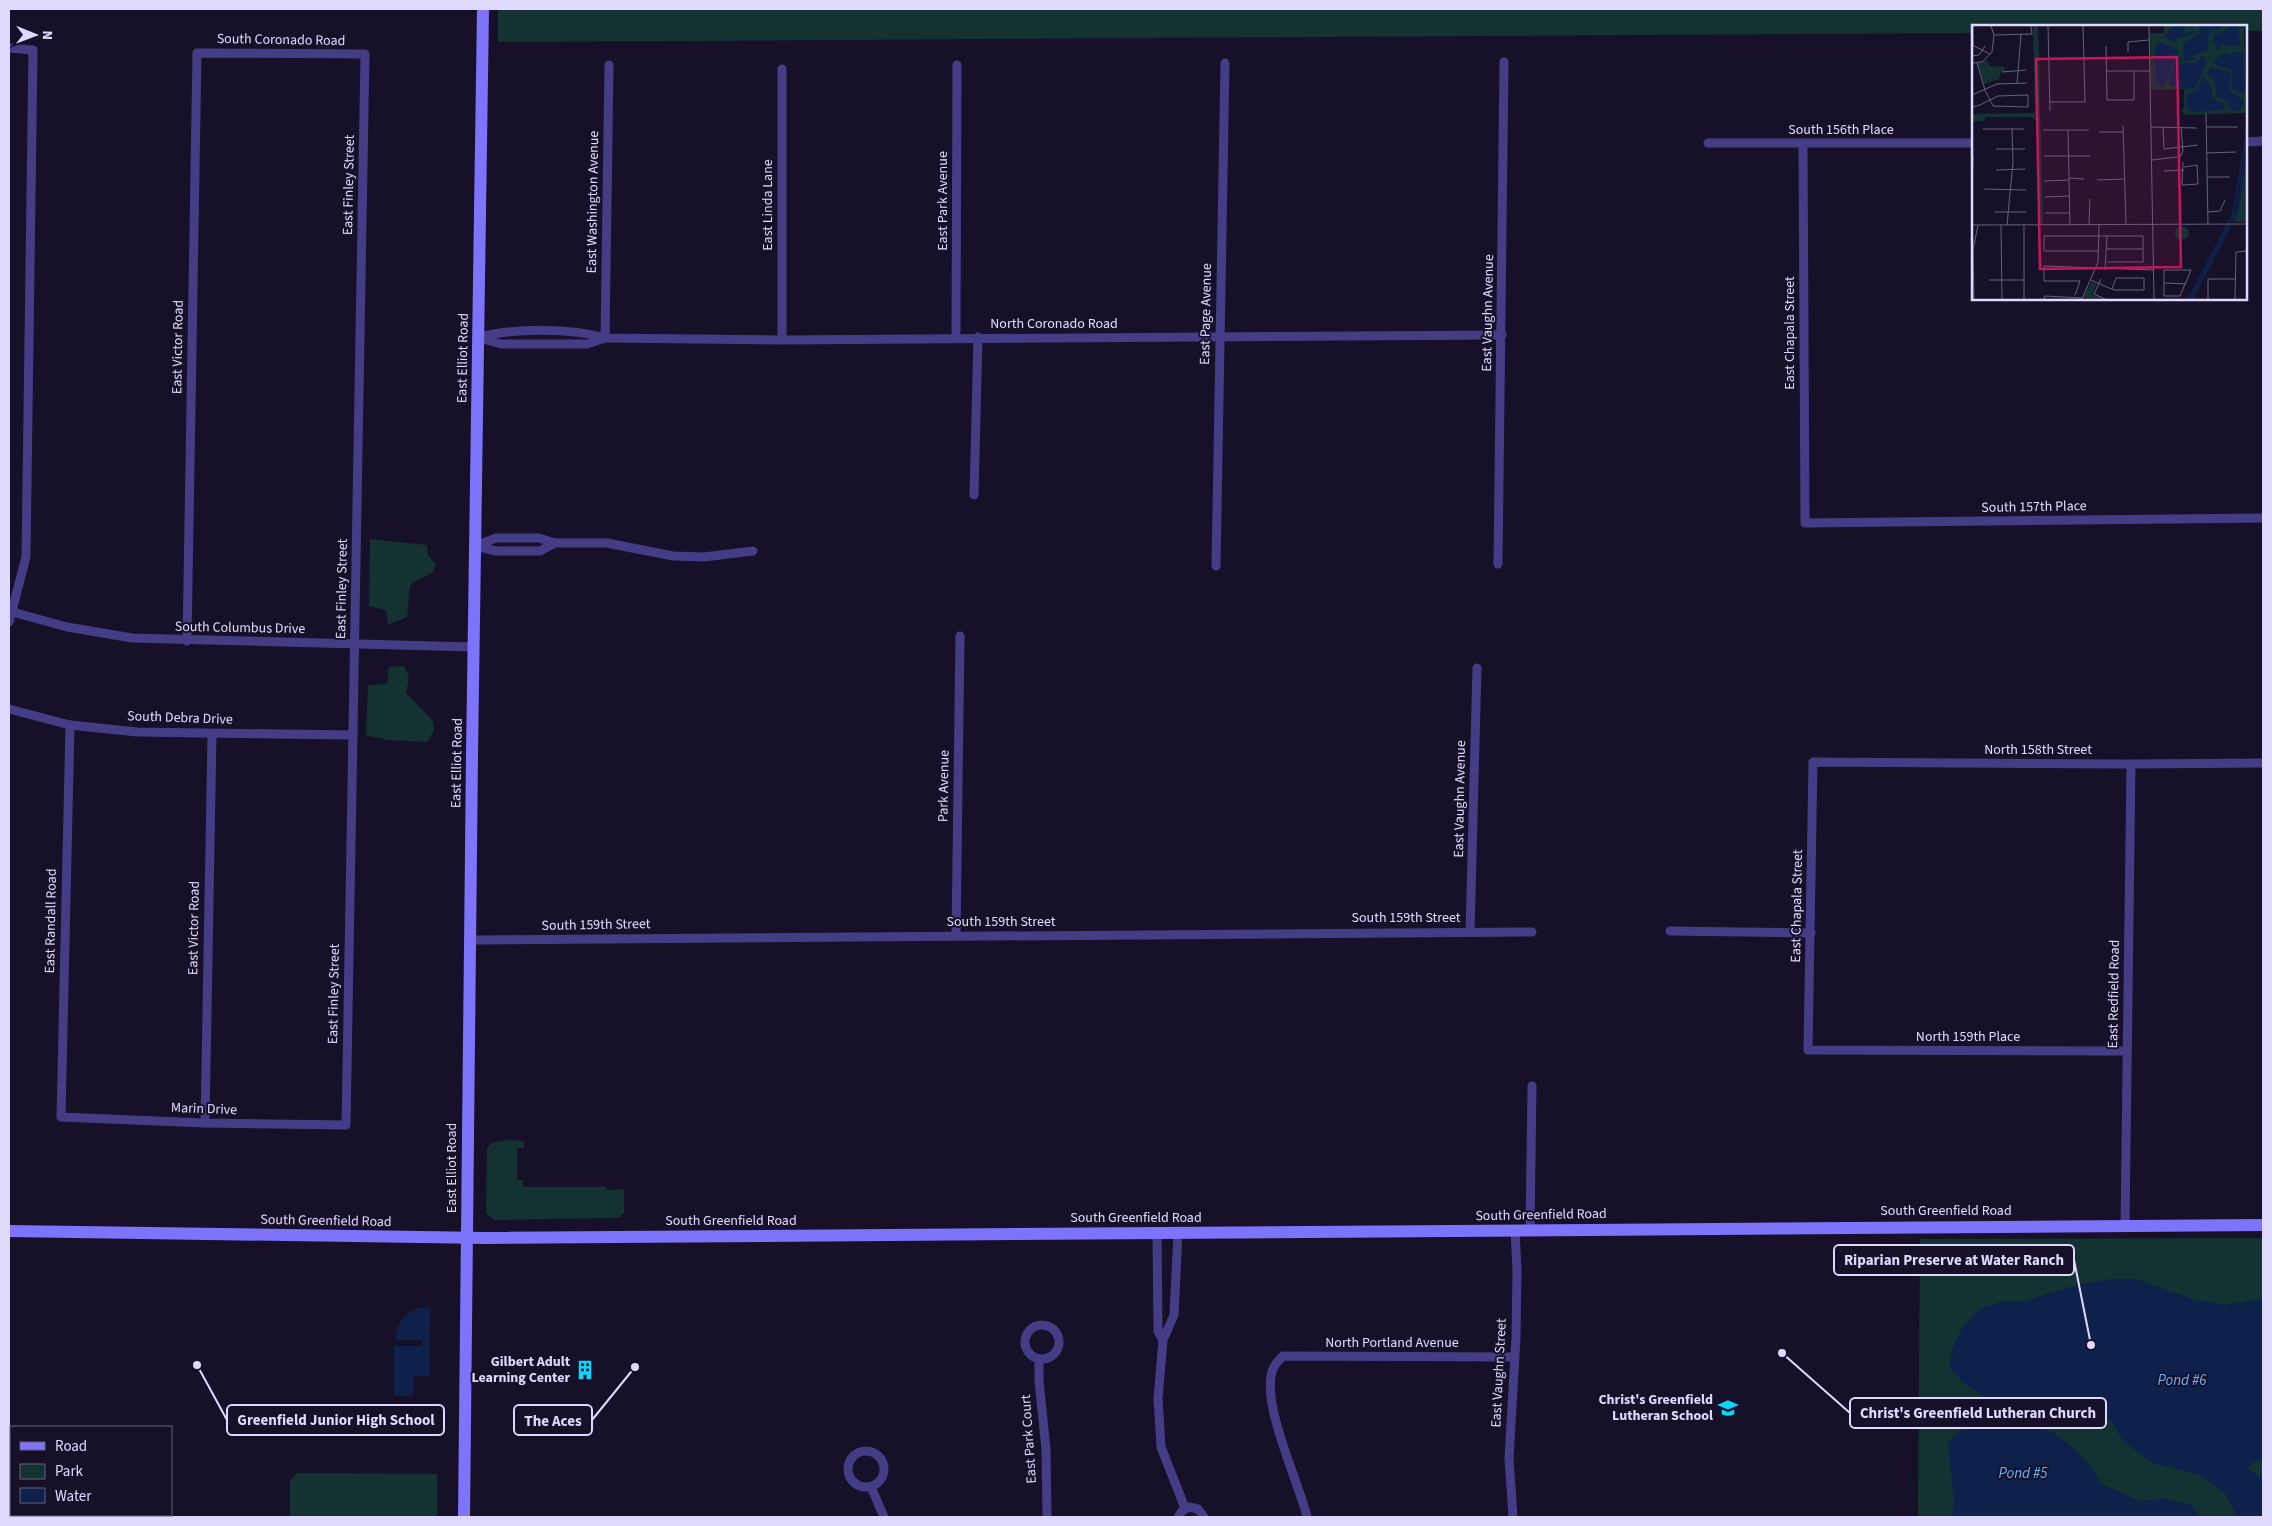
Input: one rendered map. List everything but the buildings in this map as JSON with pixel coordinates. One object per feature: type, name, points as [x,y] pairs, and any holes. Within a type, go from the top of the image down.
[{"type":"main road","name":"East Elliot Road","points":[[464,1517],[473,647],[483,9]]},
{"type":"main road","name":"South Greenfield Road","points":[[9,1231],[467,1238],[2263,1225]]},
{"type":"street","points":[[9,48],[32,50],[26,557],[10,611],[9,622]]},
{"type":"street","name":"South Coronado Road","points":[[196,53],[365,54]]},
{"type":"street","name":"East Victor Road","points":[[187,641],[196,53]]},
{"type":"street","name":"East Finley Street","points":[[346,1125],[365,54]]},
{"type":"street","name":"East Vaughn Avenue","points":[[1498,564],[1504,62]]},
{"type":"street","name":"East Page Avenue","points":[[1216,566],[1225,63]]},
{"type":"street","name":"East Washington Avenue","points":[[605,338],[609,65]]},
{"type":"street","name":"East Park Avenue","points":[[956,338],[957,65]]},
{"type":"street","name":"East Linda Lane","points":[[782,69],[782,340]]},
{"type":"street","points":[[2247,142],[2263,142]]},
{"type":"street","name":"South 156th Place","points":[[1708,143],[1972,143]]},
{"type":"street","name":"East Chapala Street","points":[[1803,144],[1805,523]]},
{"type":"street","name":"North Coronado Road","points":[[479,337],[501,344],[587,344],[605,338],[782,340],[1502,335]]},
{"type":"street","points":[[974,494],[978,338]]},
{"type":"street","name":"South 157th Place","points":[[1805,523],[2263,518]]},
{"type":"street","points":[[475,546],[496,538],[539,538],[555,543],[607,543],[673,556],[704,556],[753,552]]},
{"type":"street","points":[[475,546],[496,551],[540,551],[555,543]]},
{"type":"street","name":"South Columbus Drive","points":[[10,611],[67,627],[132,638],[187,641],[473,647]]},
{"type":"street","name":"Park Avenue","points":[[956,936],[960,636]]},
{"type":"street","name":"East Vaughn Avenue","points":[[1470,932],[1477,668]]},
{"type":"street","name":"South Debra Drive","points":[[9,709],[70,725],[137,732],[353,735]]},
{"type":"street","name":"East Randall Road","points":[[61,1117],[70,725]]},
{"type":"street","name":"East Victor Road","points":[[204,1123],[212,734]]},
{"type":"street","name":"East Chapala Street","points":[[1808,1050],[1813,762]]},
{"type":"street","name":"North 158th Street","points":[[1813,762],[2263,763]]},
{"type":"street","name":"East Redfield Road","points":[[2125,1225],[2131,764]]},
{"type":"street","points":[[1670,931],[1811,933]]},
{"type":"street","name":"South 159th Street","points":[[470,940],[1532,932]]},
{"type":"street","name":"North 159th Place","points":[[1808,1050],[2127,1051]]},
{"type":"street","points":[[1530,1230],[1532,1086]]},
{"type":"street","name":"Marin Drive","points":[[61,1117],[204,1123],[346,1125]]},
{"type":"street","name":"East Vaughn Street","points":[[1513,1517],[1509,1458],[1517,1270],[1515,1230]]},
{"type":"street","points":[[1157,1233],[1158,1330],[1163,1340]]},
{"type":"street","points":[[1178,1233],[1174,1315],[1163,1340],[1158,1399],[1161,1447],[1185,1508]]},
{"type":"street","points":[[1158,1289],[1176,1290]]},
{"type":"street","name":"North Portland Avenue","points":[[1307,1517],[1279,1435],[1272,1400],[1271,1377],[1274,1366],[1283,1356],[1514,1357]]},
{"type":"street","name":"East Park Court","points":[[1039,1359],[1039,1381],[1046,1449],[1047,1517]]},
{"type":"street","points":[[863,1451],[876,1453],[884,1463],[884,1476],[881,1481],[871,1487],[860,1487],[851,1480],[849,1474],[849,1462],[857,1453],[863,1451]]},
{"type":"street","points":[[871,1487],[884,1517]]},
{"type":"street","points":[[1178,1517],[1185,1508],[1190,1507],[1198,1509],[1204,1517]]},
{"type":"green space","points":[[498,9],[2263,9],[2263,31],[2247,31],[2247,25],[1972,25],[1972,33],[498,42]]},
{"type":"green space","points":[[370,539],[427,545],[428,555],[436,564],[433,572],[411,584],[407,617],[388,625],[386,610],[369,606]]},
{"type":"green space","points":[[403,666],[408,672],[406,693],[433,721],[434,730],[427,742],[388,740],[366,735],[368,685],[387,684],[389,667]]},
{"type":"green space","points":[[509,1140],[524,1141],[524,1148],[517,1148],[517,1180],[523,1180],[523,1187],[606,1187],[606,1190],[624,1189],[624,1213],[618,1218],[494,1220],[486,1213],[487,1149],[491,1143]]},
{"type":"green space","points":[[2263,1238],[2263,1517],[1918,1517],[1920,1239]]},
{"type":"green space","points":[[297,1473],[437,1474],[437,1517],[290,1517],[290,1481]]},
{"type":"water","name":"Pond #6","points":[[2110,1279],[2136,1279],[2196,1300],[2224,1305],[2263,1299],[2263,1461],[2254,1462],[2248,1469],[2263,1479],[2263,1517],[2237,1517],[2225,1493],[2199,1475],[2153,1463],[2124,1442],[2111,1421],[2062,1398],[2034,1397],[1991,1401],[1965,1384],[1949,1367],[1953,1347],[1963,1326],[1981,1308],[2004,1301],[2025,1301],[2073,1286]]},
{"type":"water","points":[[430,1307],[429,1376],[413,1376],[413,1396],[394,1396],[394,1346],[422,1346],[422,1340],[396,1340],[401,1320],[416,1309]]},
{"type":"water","name":"Pond #5","points":[[1970,1427],[2031,1427],[2051,1431],[2068,1443],[2087,1462],[2102,1484],[2140,1501],[2164,1499],[2190,1504],[2199,1517],[1952,1517],[1954,1504],[1948,1442],[1956,1433]]},
{"type":"place","name":"Riparian Preserve at Water Ranch","points":[[2091,1345]]},
{"type":"place","name":"Christ's Greenfield Lutheran Church","points":[[1782,1353]]},
{"type":"place","name":"Greenfield Junior High School","points":[[197,1365]]},
{"type":"place","name":"The Aces","points":[[635,1367]]},
{"type":"place","name":"Gilbert Adult Learning Center","points":[[585,1370]]},
{"type":"place","name":"Christ's Greenfield Lutheran School","points":[[1728,1408]]}]
